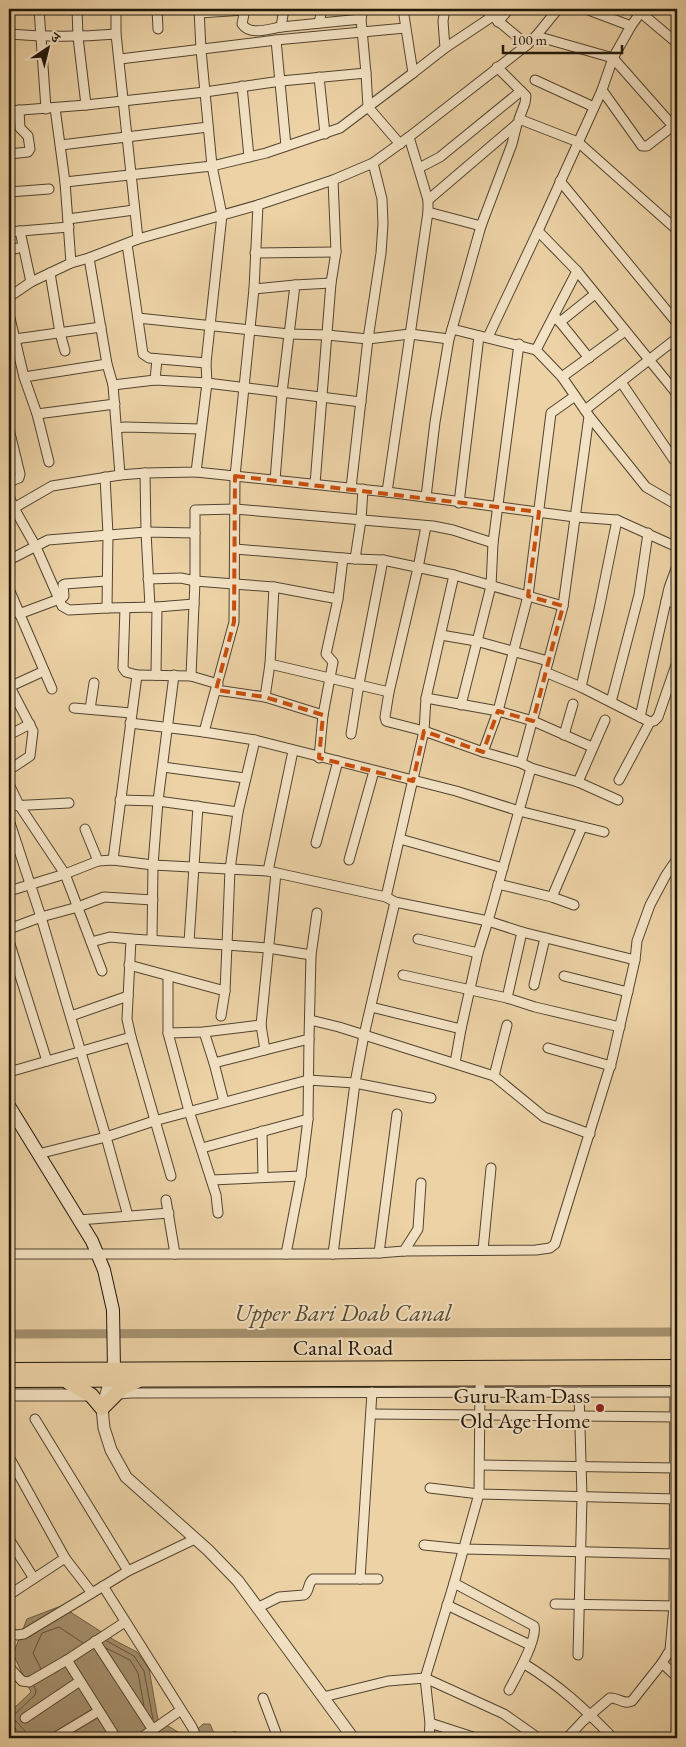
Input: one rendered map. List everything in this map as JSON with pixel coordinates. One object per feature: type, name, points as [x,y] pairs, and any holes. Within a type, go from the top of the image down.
[{"type":"main road","points":[[9,1107],[92,1241],[104,1270],[113,1310],[111,1375]]},
{"type":"main road","name":"Canal Road","points":[[9,1370],[111,1375],[676,1381]]},
{"type":"main road","name":"Canal Road","points":[[9,1380],[65,1380],[111,1375],[141,1380],[480,1385],[676,1381]]},
{"type":"main road","points":[[65,1380],[91,1395],[102,1408],[122,1388],[141,1380]]},
{"type":"street","points":[[39,9],[51,108],[61,145],[71,263]]},
{"type":"street","points":[[77,9],[78,37],[86,105]]},
{"type":"street","points":[[116,9],[116,34],[138,239]]},
{"type":"street","points":[[157,9],[158,29]]},
{"type":"street","points":[[196,472],[207,383],[206,363],[222,215],[212,166],[204,92],[199,11],[245,9],[242,24],[247,30],[252,31],[361,19]]},
{"type":"street","points":[[281,27],[284,9]]},
{"type":"street","points":[[319,23],[322,9]]},
{"type":"street","points":[[363,9],[361,19],[368,107],[400,144]]},
{"type":"street","points":[[403,9],[413,72]]},
{"type":"street","points":[[445,9],[443,21],[445,48]]},
{"type":"street","points":[[484,9],[527,45]]},
{"type":"street","points":[[65,182],[212,166],[325,134],[340,128],[445,48],[509,9]]},
{"type":"street","points":[[9,297],[32,282],[71,263],[138,239],[258,205],[333,180],[373,162],[400,144],[527,45],[558,9]]},
{"type":"street","points":[[586,9],[631,26]]},
{"type":"street","points":[[459,503],[483,336],[538,231],[602,90],[614,58],[641,10],[677,43]]},
{"type":"street","points":[[120,59],[276,40],[405,28]]},
{"type":"street","points":[[9,34],[78,37],[116,34]]},
{"type":"street","points":[[536,36],[614,58],[676,126],[647,146],[642,146],[602,90]]},
{"type":"street","points":[[276,40],[286,146]]},
{"type":"street","points":[[426,497],[435,422],[449,339],[480,226],[512,144],[526,99],[521,91],[497,67]]},
{"type":"street","points":[[9,111],[86,105],[204,92],[280,81],[366,73]]},
{"type":"street","points":[[319,77],[325,134]]},
{"type":"street","points":[[535,80],[594,107]]},
{"type":"street","points":[[242,86],[249,157]]},
{"type":"street","points":[[419,168],[440,157],[521,91]]},
{"type":"street","points":[[9,154],[28,152],[30,149],[28,136],[20,128],[19,110]]},
{"type":"street","points":[[518,122],[578,142],[677,230]]},
{"type":"street","points":[[428,200],[518,122]]},
{"type":"street","points":[[61,145],[208,127]]},
{"type":"street","points":[[387,492],[428,212],[428,200],[409,137]]},
{"type":"street","points":[[351,488],[368,339],[382,253],[382,199],[373,162]]},
{"type":"street","points":[[315,484],[331,283],[336,252],[333,180]]},
{"type":"street","points":[[560,181],[677,323]]},
{"type":"street","points":[[9,192],[49,189]]},
{"type":"street","points":[[204,732],[234,622],[235,476],[254,289],[258,205]]},
{"type":"street","points":[[9,232],[134,210]]},
{"type":"street","points":[[428,212],[480,226]]},
{"type":"street","points":[[20,231],[32,282]]},
{"type":"street","points":[[538,231],[577,271],[677,394]]},
{"type":"street","points":[[126,244],[143,354],[148,358],[206,363]]},
{"type":"street","points":[[9,250],[24,246]]},
{"type":"street","points":[[255,253],[336,252]]},
{"type":"street","points":[[89,258],[107,364],[113,385],[120,475]]},
{"type":"street","points":[[536,350],[557,319],[577,271]]},
{"type":"street","points":[[50,273],[60,333],[65,351]]},
{"type":"street","points":[[254,289],[331,283]]},
{"type":"street","points":[[275,480],[282,393],[295,285]]},
{"type":"street","points":[[557,319],[595,294]]},
{"type":"street","points":[[9,314],[24,377],[37,414],[49,462]]},
{"type":"street","points":[[138,318],[289,334],[368,339],[410,334],[449,339]]},
{"type":"street","points":[[557,319],[589,358]]},
{"type":"street","points":[[15,339],[101,328]]},
{"type":"street","points":[[452,328],[536,350],[562,378],[587,413],[646,487],[676,501]]},
{"type":"street","points":[[562,378],[625,331]]},
{"type":"street","points":[[521,762],[563,606],[587,413],[621,382],[677,338]]},
{"type":"street","points":[[461,705],[491,586],[493,543],[519,344]]},
{"type":"street","points":[[155,380],[157,359]]},
{"type":"street","points":[[24,377],[107,364]]},
{"type":"street","points":[[113,385],[155,380],[207,383],[361,402]]},
{"type":"street","points":[[621,382],[677,462]]},
{"type":"street","points":[[483,752],[498,712],[528,596],[552,412],[575,396]]},
{"type":"street","points":[[37,414],[115,404]]},
{"type":"street","points":[[116,428],[125,426],[201,429]]},
{"type":"street","points":[[9,430],[20,474],[19,478],[9,482]]},
{"type":"street","points":[[14,508],[52,486],[120,475],[196,472],[363,489],[459,503],[616,520],[677,547]]},
{"type":"street","points":[[145,473],[148,579],[153,607],[156,675]]},
{"type":"street","points":[[106,478],[108,534],[107,608]]},
{"type":"street","points":[[355,559],[361,520],[363,489]]},
{"type":"street","points":[[9,496],[36,547],[62,606],[68,610],[194,604]]},
{"type":"street","points":[[191,676],[195,581],[195,510],[235,510],[426,526],[453,530],[493,543]]},
{"type":"street","points":[[581,687],[600,608],[616,520]]},
{"type":"street","points":[[426,526],[418,568],[388,692],[386,721],[521,762],[531,768],[578,782],[618,800]]},
{"type":"street","points":[[9,560],[48,540],[56,538],[146,532],[195,533]]},
{"type":"street","points":[[611,702],[639,595],[648,533]]},
{"type":"street","points":[[235,549],[383,560],[454,575],[563,606]]},
{"type":"street","points":[[319,758],[323,715],[334,662],[326,654],[338,599],[343,558]]},
{"type":"street","points":[[351,734],[383,560]]},
{"type":"street","points":[[640,718],[666,601],[677,566]]},
{"type":"street","points":[[386,898],[424,731],[426,698],[454,575]]},
{"type":"street","points":[[148,579],[181,578],[274,588],[338,599]]},
{"type":"street","points":[[19,614],[59,600],[64,596],[63,586],[65,584],[106,582]]},
{"type":"street","points":[[265,697],[270,664],[274,588]]},
{"type":"street","points":[[9,589],[52,689]]},
{"type":"street","points":[[666,601],[677,603]]},
{"type":"street","points":[[125,608],[124,670],[136,675],[191,676],[217,687],[265,697],[323,715]]},
{"type":"street","points":[[441,635],[476,641],[548,661]]},
{"type":"street","points":[[545,672],[581,687],[640,718],[654,722],[673,687],[677,662]]},
{"type":"street","points":[[270,664],[388,692]]},
{"type":"street","points":[[9,770],[30,756],[33,734],[30,724],[9,686],[44,671]]},
{"type":"street","points":[[113,860],[136,675]]},
{"type":"street","points":[[152,939],[153,865],[158,801],[174,675]]},
{"type":"street","points":[[90,709],[94,683]]},
{"type":"street","points":[[426,698],[533,721],[592,747]]},
{"type":"street","points":[[564,735],[573,704]]},
{"type":"street","points":[[74,708],[132,713]]},
{"type":"street","points":[[578,782],[605,720]]},
{"type":"street","points":[[619,780],[650,722]]},
{"type":"street","points":[[130,723],[255,740],[604,832]]},
{"type":"street","points":[[9,735],[30,724]]},
{"type":"street","points":[[221,1016],[225,991],[230,869],[238,812],[255,740]]},
{"type":"street","points":[[265,1050],[261,1025],[272,872],[293,751]]},
{"type":"street","points":[[316,843],[338,762]]},
{"type":"street","points":[[163,767],[245,778]]},
{"type":"street","points":[[455,1063],[478,953],[531,768]]},
{"type":"street","points":[[349,860],[374,771]]},
{"type":"street","points":[[9,784],[19,805],[65,874],[102,971]]},
{"type":"street","points":[[120,800],[158,801],[238,812]]},
{"type":"street","points":[[9,806],[68,803]]},
{"type":"street","points":[[189,942],[198,806]]},
{"type":"street","points":[[9,820],[71,1016],[128,1216]]},
{"type":"street","points":[[552,898],[582,827]]},
{"type":"street","points":[[85,829],[98,861]]},
{"type":"street","points":[[400,838],[503,868]]},
{"type":"street","points":[[11,1252],[333,1254],[404,1251],[536,1250],[550,1248],[555,1244],[611,1066],[635,960],[637,941],[650,905],[677,859]]},
{"type":"street","points":[[9,891],[65,874],[98,861],[113,860],[153,865],[272,872],[386,898],[395,902],[488,921],[522,932],[635,960]]},
{"type":"street","points":[[498,884],[574,905]]},
{"type":"street","points":[[9,929],[104,897],[153,900]]},
{"type":"street","points":[[333,1254],[355,1083],[364,1035],[395,902]]},
{"type":"street","points":[[286,1254],[301,1176],[308,1119],[311,955],[317,913]]},
{"type":"street","points":[[507,998],[522,932]]},
{"type":"street","points":[[91,942],[110,937],[152,939],[268,948],[311,955]]},
{"type":"street","points":[[534,985],[545,938]]},
{"type":"street","points":[[131,939],[127,1019],[154,1121],[171,1176]]},
{"type":"street","points":[[418,940],[478,953]]},
{"type":"street","points":[[9,941],[46,1060]]},
{"type":"street","points":[[129,965],[225,991]]},
{"type":"street","points":[[402,975],[507,998],[620,1027]]},
{"type":"street","points":[[168,976],[168,1032],[189,1112],[216,1194],[218,1213]]},
{"type":"street","points":[[564,976],[628,992]]},
{"type":"street","points":[[71,1016],[128,996]]},
{"type":"street","points":[[371,1007],[461,1029]]},
{"type":"street","points":[[310,1020],[494,1076],[544,1117],[590,1134]]},
{"type":"street","points":[[168,1032],[204,1032],[261,1025]]},
{"type":"street","points":[[494,1076],[507,1025]]},
{"type":"street","points":[[204,1032],[224,1102]]},
{"type":"street","points":[[9,1072],[131,1037]]},
{"type":"street","points":[[214,1063],[309,1039]]},
{"type":"street","points":[[548,1048],[611,1066]]},
{"type":"street","points":[[38,1154],[106,1137],[154,1121],[308,1080],[355,1083],[431,1098]]},
{"type":"street","points":[[379,1253],[397,1114]]},
{"type":"street","points":[[202,1148],[308,1119]]},
{"type":"street","points":[[262,1131],[263,1177]]},
{"type":"street","points":[[483,1250],[491,1168]]},
{"type":"street","points":[[212,1180],[301,1176]]},
{"type":"street","points":[[404,1251],[418,1229],[421,1183]]},
{"type":"street","points":[[166,1200],[175,1254]]},
{"type":"street","points":[[79,1220],[169,1213]]},
{"type":"street","points":[[111,1375],[102,1408],[104,1428],[111,1450],[126,1477],[195,1539],[238,1581],[354,1738]]},
{"type":"street","points":[[115,1394],[372,1392],[480,1385],[579,1392],[676,1381],[675,1606],[670,1650],[632,1701],[625,1702],[610,1698],[590,1714],[566,1738]]},
{"type":"street","points":[[429,1738],[430,1723],[425,1678],[448,1605],[479,1494],[481,1465],[480,1385]]},
{"type":"street","points":[[360,1579],[372,1392]]},
{"type":"street","points":[[578,1655],[582,1497],[579,1392]]},
{"type":"street","points":[[9,1395],[91,1395]]},
{"type":"street","points":[[371,1414],[676,1417]]},
{"type":"street","points":[[35,1419],[128,1571]]},
{"type":"street","points":[[9,1457],[65,1558],[92,1593]]},
{"type":"street","points":[[481,1465],[676,1468]]},
{"type":"street","points":[[430,1488],[479,1494],[676,1499]]},
{"type":"street","points":[[9,1539],[33,1577]]},
{"type":"street","points":[[9,1633],[24,1634],[128,1571],[195,1539]]},
{"type":"street","points":[[424,1545],[463,1549],[676,1554]]},
{"type":"street","points":[[9,1595],[33,1577],[65,1558]]},
{"type":"street","points":[[257,1608],[279,1597],[304,1596],[308,1591],[309,1584],[314,1579],[378,1579]]},
{"type":"street","points":[[454,1583],[532,1623],[535,1629],[530,1645],[524,1662],[509,1690]]},
{"type":"street","points":[[103,1586],[197,1738]]},
{"type":"street","points":[[555,1604],[675,1606]]},
{"type":"street","points":[[448,1605],[530,1645]]},
{"type":"street","points":[[9,1667],[26,1682],[68,1660],[125,1622]]},
{"type":"street","points":[[96,1641],[154,1730]]},
{"type":"street","points":[[68,1660],[115,1738]]},
{"type":"street","points":[[524,1662],[551,1680],[590,1714],[613,1738]]},
{"type":"street","points":[[662,1663],[677,1677]]},
{"type":"street","points":[[323,1697],[388,1681],[425,1678],[504,1714],[538,1738]]},
{"type":"street","points":[[25,1718],[80,1681]]},
{"type":"street","points":[[263,1698],[278,1738]]},
{"type":"street","points":[[141,1738],[181,1710]]},
{"type":"street","points":[[54,1738],[99,1711]]},
{"type":"street","points":[[430,1723],[476,1738]]},
{"type":"street","points":[[229,1738],[239,1738]]},
{"type":"highlighted area","points":[[235,476],[539,512],[528,596],[563,606],[533,721],[498,711],[483,752],[424,731],[413,781],[319,758],[323,715],[265,697],[216,690],[234,622]]},
{"type":"water","points":[[61,1606],[114,1640],[137,1652],[149,1669],[158,1720],[188,1738],[24,1738],[9,1722],[9,1713],[31,1692],[13,1654],[27,1619]]},
{"type":"water","points":[[203,1724],[210,1724],[216,1738],[188,1738]]},
{"type":"waterway","name":"Upper Bari Doab Canal","points":[[9,1334],[677,1332]]},
{"type":"place","name":"Guru Ram Dass Old Age Home","points":[[600,1408]]}]
